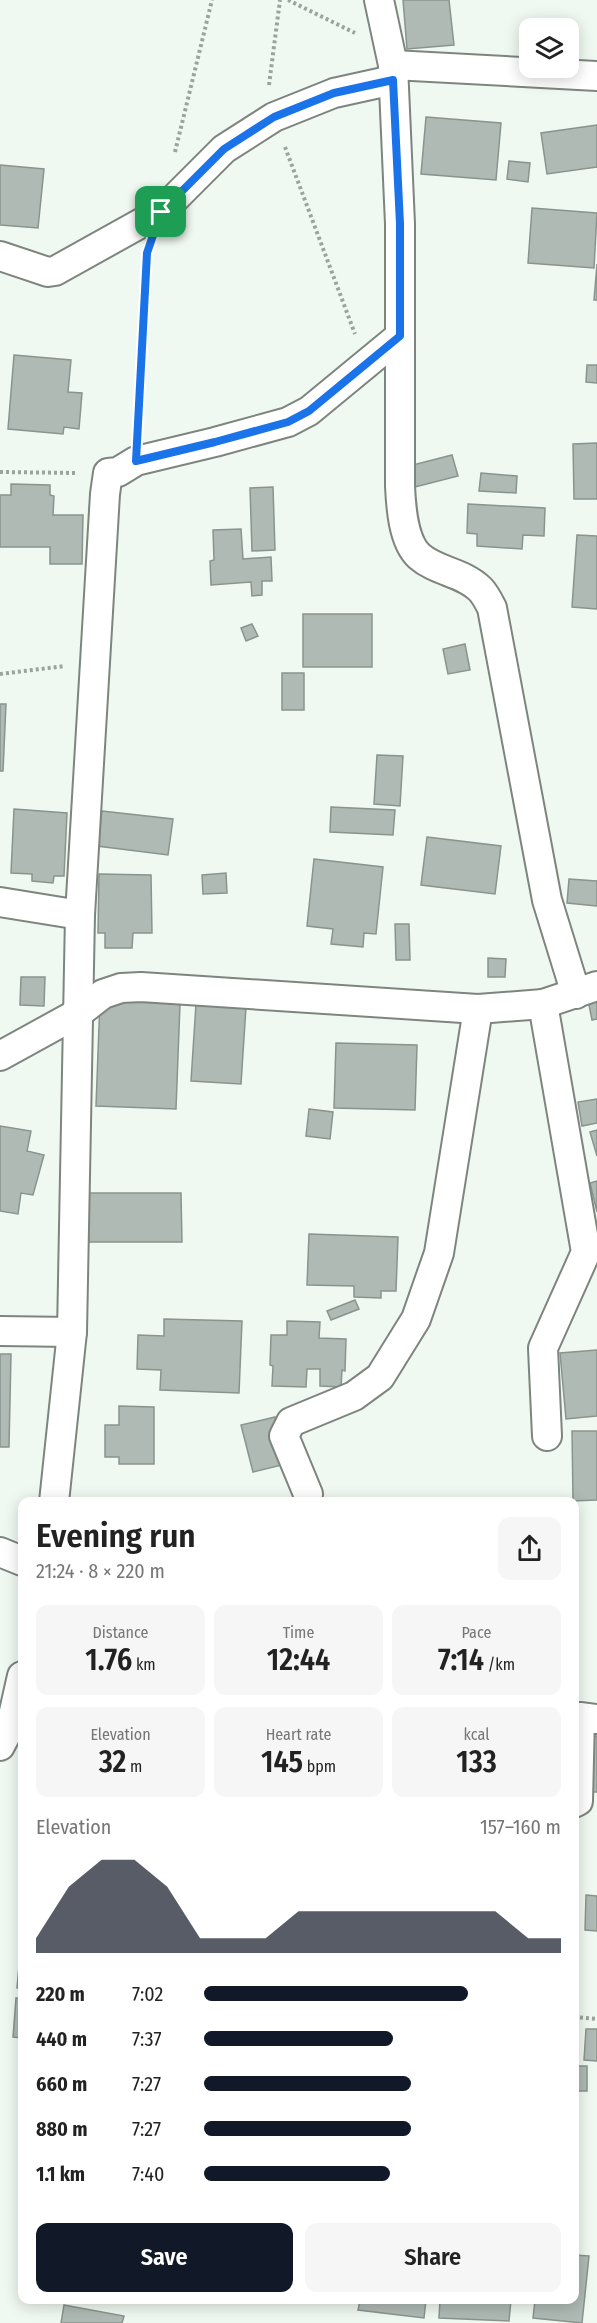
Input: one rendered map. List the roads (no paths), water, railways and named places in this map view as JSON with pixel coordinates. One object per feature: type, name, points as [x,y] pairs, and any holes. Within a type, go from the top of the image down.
[{"type":"street","points":[[0,1056],[80,1012],[104,994],[121,988],[141,987],[478,1009],[543,1004],[586,990],[547,900],[492,608],[482,590],[464,577],[434,566],[418,555],[406,534],[400,486],[400,224],[392,65],[379,0]]},
{"type":"street","points":[[0,256],[48,272],[55,271],[161,212],[224,149],[274,117],[334,93],[392,65],[597,76]]},
{"type":"street","points":[[55,1497],[72,1332],[80,1012],[80,915],[108,473],[118,472],[136,461],[288,422],[309,411],[400,336]]},
{"type":"street","points":[[0,902],[80,915]]},
{"type":"street","points":[[543,1004],[586,1252],[543,1348],[547,1436]]},
{"type":"street","points":[[308,1494],[284,1436],[286,1429],[291,1422],[354,1396],[380,1377],[416,1319],[439,1253],[478,1009]]},
{"type":"street","points":[[0,1331],[72,1332]]},
{"type":"street","points":[[0,1552],[18,1559]]},
{"type":"street","points":[[0,1746],[11,1725],[18,1694]]},
{"type":"street","points":[[579,1759],[580,1717],[597,1719]]}]
